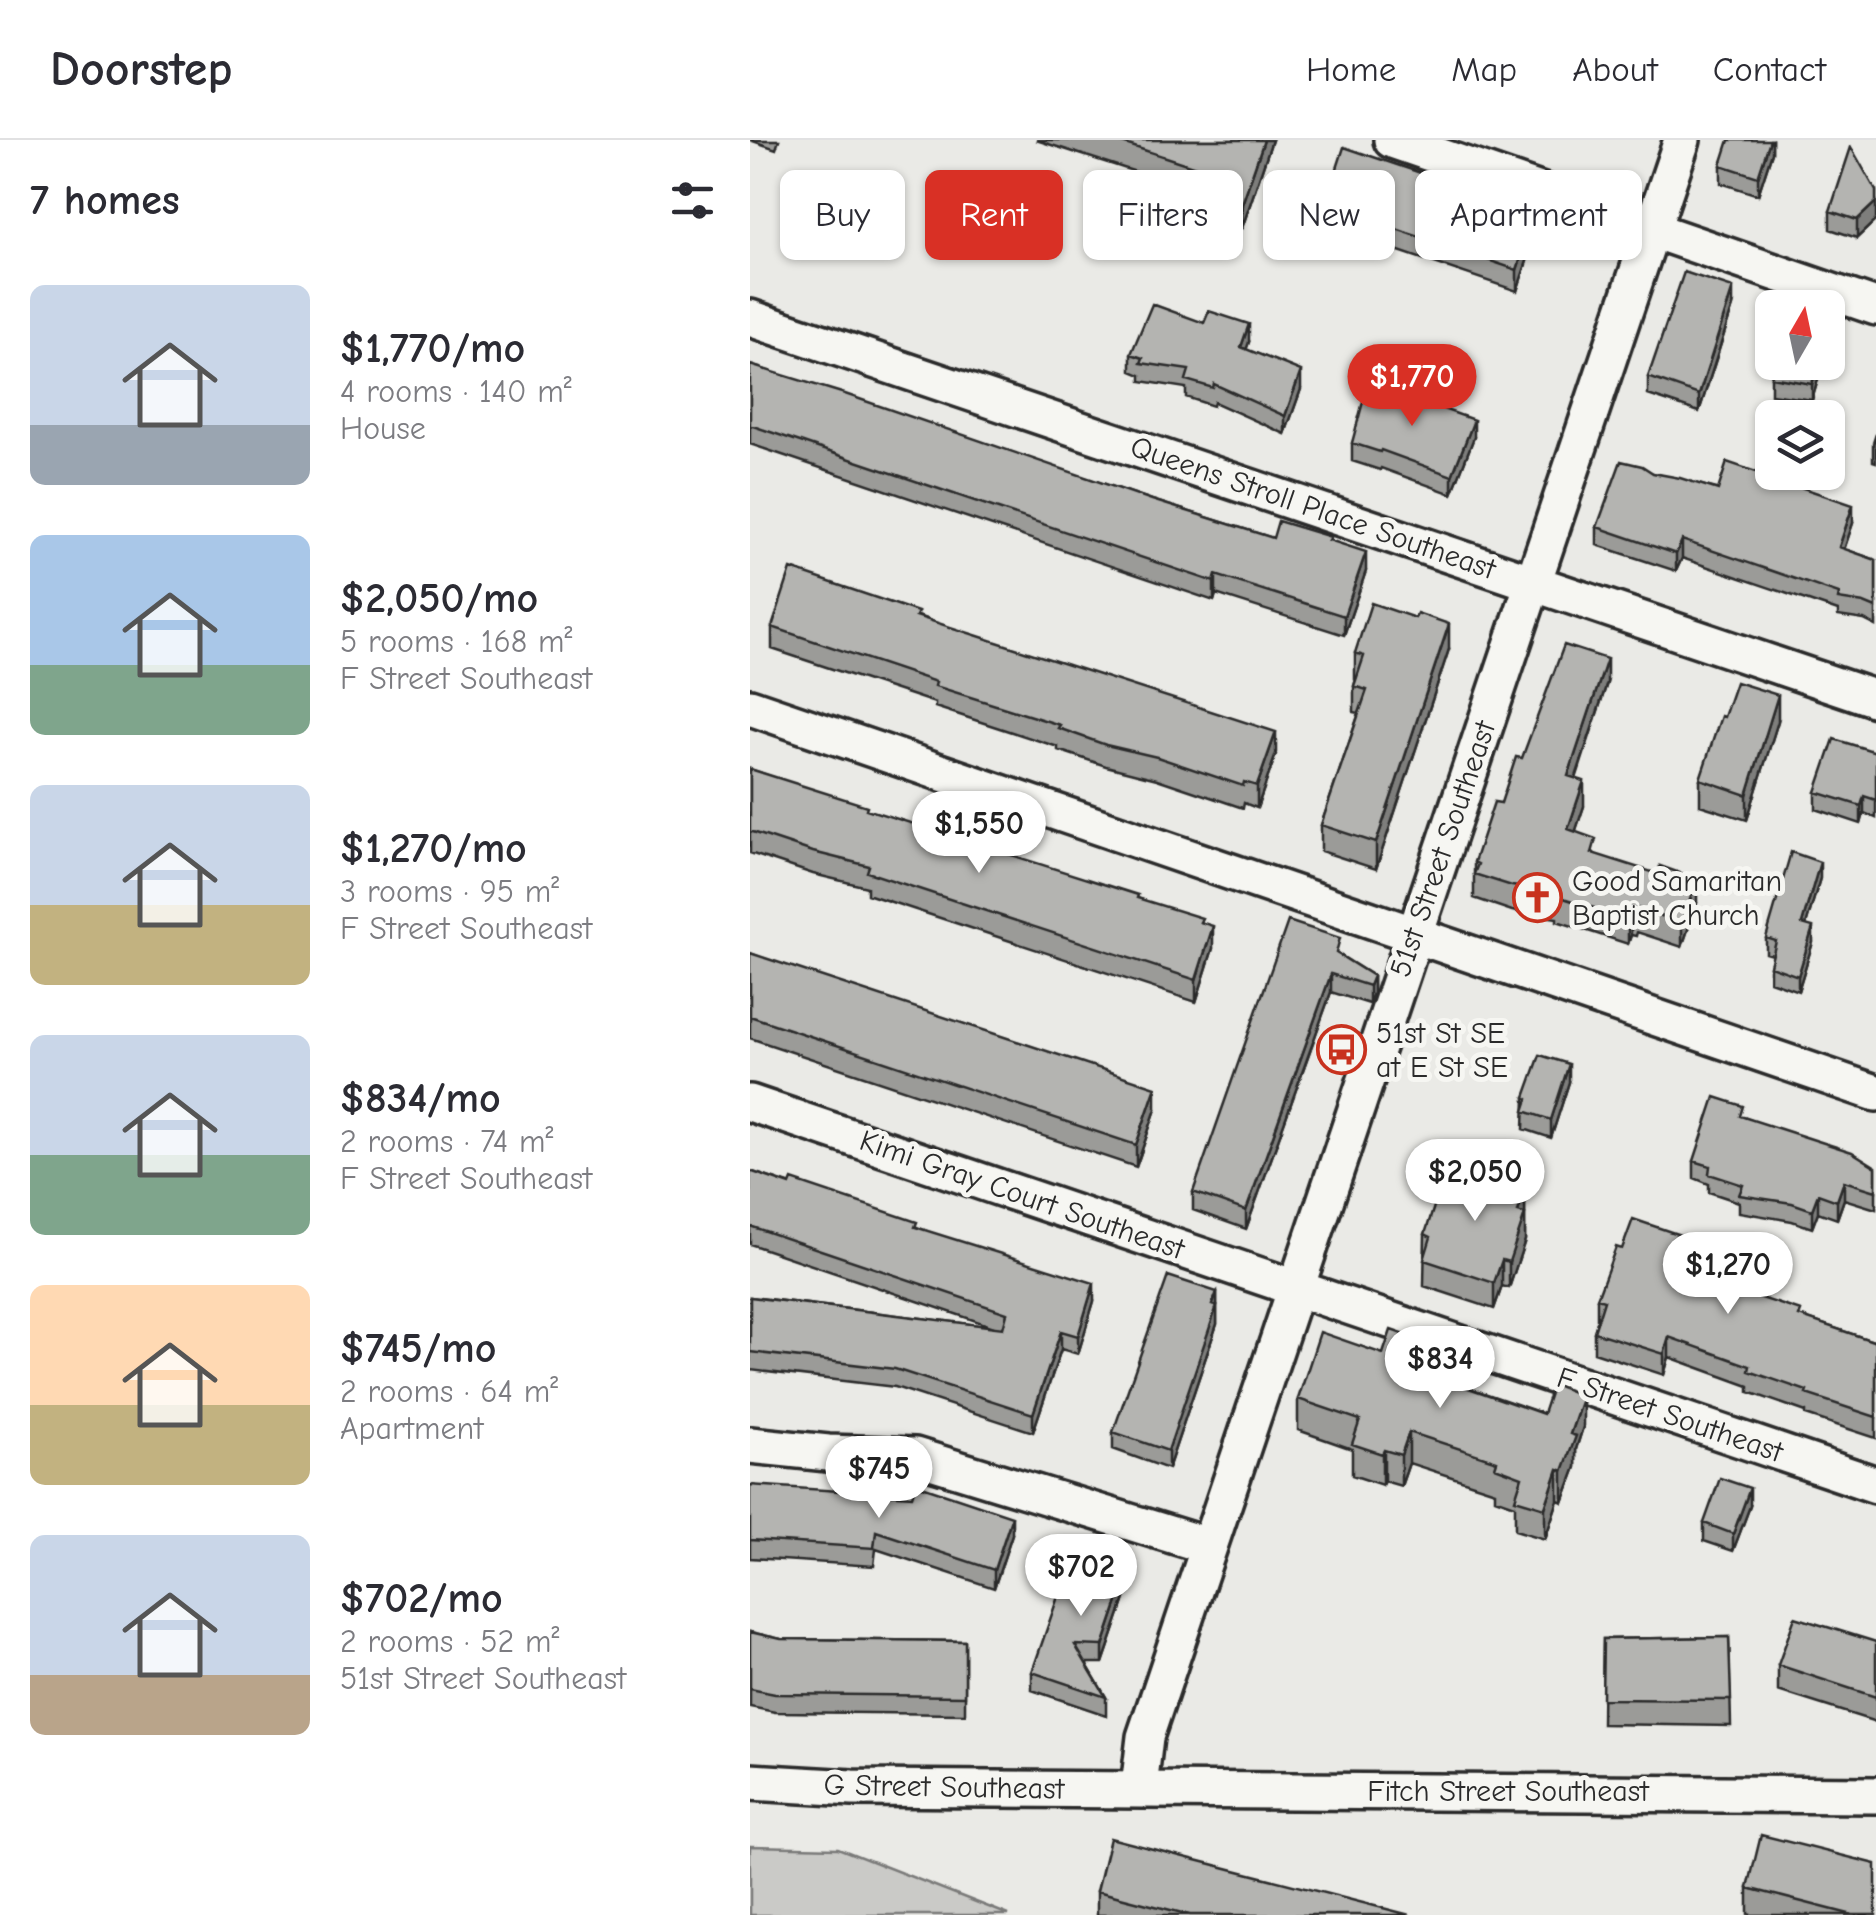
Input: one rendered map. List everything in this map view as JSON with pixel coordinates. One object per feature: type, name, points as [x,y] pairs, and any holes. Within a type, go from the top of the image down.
[{"type":"street","points":[[1392,140],[1876,307]]},
{"type":"street","name":"51st Street Southeast","points":[[1139,1788],[1144,1737],[1682,140]]},
{"type":"street","name":"Queens Stroll Place Southeast","points":[[750,318],[1876,699]]},
{"type":"street","points":[[750,707],[1876,1092]]},
{"type":"street","name":"Kimi Gray Court Southeast","points":[[750,1103],[1294,1288]]},
{"type":"street","name":"F Street Southeast","points":[[1294,1288],[1876,1485]]},
{"type":"street","points":[[750,1445],[915,1456],[1208,1546]]},
{"type":"street","name":"G Street Southeast","points":[[750,1782],[853,1788],[1139,1788]]},
{"type":"street","name":"Fitch Street Southeast","points":[[1139,1788],[1876,1795]]},
{"type":"shaded area","points":[[750,1846],[838,1848],[1009,1915],[750,1915]]},
{"type":"building","points":[[1113,140],[1264,140],[1243,201],[1243,170],[1195,170],[1196,167]]},
{"type":"building","points":[[1729,140],[1770,140],[1758,177],[1721,165]]},
{"type":"building","points":[[1344,147],[1415,171],[1415,235],[1395,229],[1395,170],[1336,170]]},
{"type":"building","points":[[1851,147],[1876,191],[1876,202],[1857,220],[1830,211]]},
{"type":"building","points":[[1487,260],[1520,260],[1517,270]]},
{"type":"building","points":[[1684,272],[1733,288],[1699,395],[1648,377]]},
{"type":"building","points":[[1152,304],[1204,323],[1209,311],[1249,324],[1241,347],[1301,371],[1285,416],[1214,384],[1213,388],[1186,380],[1189,370],[1141,363],[1143,358],[1131,354]]},
{"type":"building","points":[[750,365],[1273,538],[1278,521],[1331,537],[1329,540],[1366,552],[1344,616],[1216,575],[1214,582],[750,425]]},
{"type":"building","points":[[1377,381],[1474,420],[1452,476],[1352,443],[1364,398],[1371,400]]},
{"type":"building","points":[[1621,461],[1718,490],[1727,462],[1755,472],[1755,490],[1809,490],[1853,505],[1839,547],[1876,560],[1876,608],[1838,599],[1839,594],[1682,540],[1676,554],[1597,527]]},
{"type":"building","points":[[791,569],[918,612],[916,616],[1276,732],[1257,786],[1244,782],[1243,786],[1157,757],[1106,745],[1058,728],[1060,725],[935,686],[936,682],[772,627]]},
{"type":"building","points":[[1371,603],[1415,618],[1417,613],[1449,624],[1376,843],[1321,825],[1367,690],[1354,686],[1364,656],[1355,653]]},
{"type":"building","points":[[1564,645],[1607,659],[1568,776],[1584,781],[1568,829],[1596,839],[1592,853],[1658,874],[1660,866],[1697,879],[1682,923],[1637,908],[1636,912],[1631,910],[1628,919],[1558,894],[1474,874],[1478,864],[1474,862],[1494,802],[1501,803],[1516,757],[1522,758]]},
{"type":"building","points":[[1736,682],[1778,695],[1747,795],[1700,779]]},
{"type":"building","points":[[1834,739],[1876,752],[1876,800],[1864,796],[1861,806],[1816,792]]},
{"type":"building","points":[[750,769],[1202,918],[1200,922],[1213,926],[1196,980],[867,872],[869,866],[750,831]]},
{"type":"building","points":[[1791,852],[1820,862],[1802,924],[1813,927],[1798,976],[1770,966],[1776,941],[1766,938]]},
{"type":"building","points":[[1288,921],[1340,938],[1336,953],[1373,976],[1369,986],[1331,974],[1246,1211],[1193,1192]]},
{"type":"building","points":[[750,953],[1156,1087],[1136,1145],[750,1016]]},
{"type":"building","points":[[1540,1055],[1569,1064],[1551,1120],[1524,1111]]},
{"type":"building","points":[[1715,1097],[1743,1106],[1740,1116],[1852,1152],[1876,1167],[1876,1191],[1844,1181],[1837,1201],[1818,1194],[1812,1210],[1739,1195],[1743,1185],[1709,1174],[1710,1166],[1694,1161]]},
{"type":"building","points":[[1456,1165],[1525,1188],[1518,1212],[1525,1214],[1509,1262],[1502,1260],[1494,1283],[1424,1260],[1431,1237],[1425,1234],[1441,1185],[1449,1187]]},
{"type":"building","points":[[750,1171],[790,1185],[792,1180],[917,1222],[915,1227],[1094,1283],[1078,1336],[1061,1331],[1033,1414],[895,1369],[750,1352],[750,1297],[1003,1328],[1007,1313],[750,1226]]},
{"type":"building","points":[[1633,1219],[1763,1263],[1752,1295],[1876,1342],[1876,1417],[1806,1394],[1807,1391],[1749,1371],[1750,1366],[1669,1337],[1664,1354],[1594,1332],[1604,1300],[1597,1298],[1616,1247],[1622,1249]]},
{"type":"building","points":[[1168,1276],[1217,1292],[1212,1305],[1217,1306],[1168,1451],[1113,1432]]},
{"type":"building","points":[[1391,1330],[1420,1340],[1411,1368],[1543,1414],[1553,1384],[1583,1396],[1570,1434],[1576,1436],[1563,1471],[1558,1469],[1545,1508],[1515,1499],[1522,1477],[1495,1467],[1497,1461],[1409,1432],[1401,1455],[1384,1450],[1382,1454],[1352,1444],[1360,1420],[1298,1399],[1320,1332],[1383,1354]]},
{"type":"building","points":[[1720,1478],[1750,1488],[1733,1534],[1704,1523]]},
{"type":"building","points":[[916,1484],[1012,1516],[994,1570],[876,1531],[874,1548],[750,1540],[750,1485],[912,1496]]},
{"type":"building","points":[[1075,1547],[1130,1566],[1103,1646],[1075,1645],[1106,1697],[1032,1672]]},
{"type":"building","points":[[1795,1617],[1876,1642],[1876,1697],[1778,1665]]},
{"type":"building","points":[[750,1632],[781,1639],[965,1641],[965,1696],[775,1694],[750,1689]]},
{"type":"building","points":[[1729,1637],[1731,1700],[1602,1699],[1603,1639]]},
{"type":"building","points":[[1761,1835],[1876,1864],[1876,1915],[1853,1915],[1748,1888]]},
{"type":"building","points":[[1110,1838],[1410,1915],[1190,1915],[1097,1891]]},
{"type":"place","name":"Good Samaritan Baptist Church","points":[[1537,898]]},
{"type":"place","name":"51st St SE at E St SE","points":[[1341,1050]]}]
